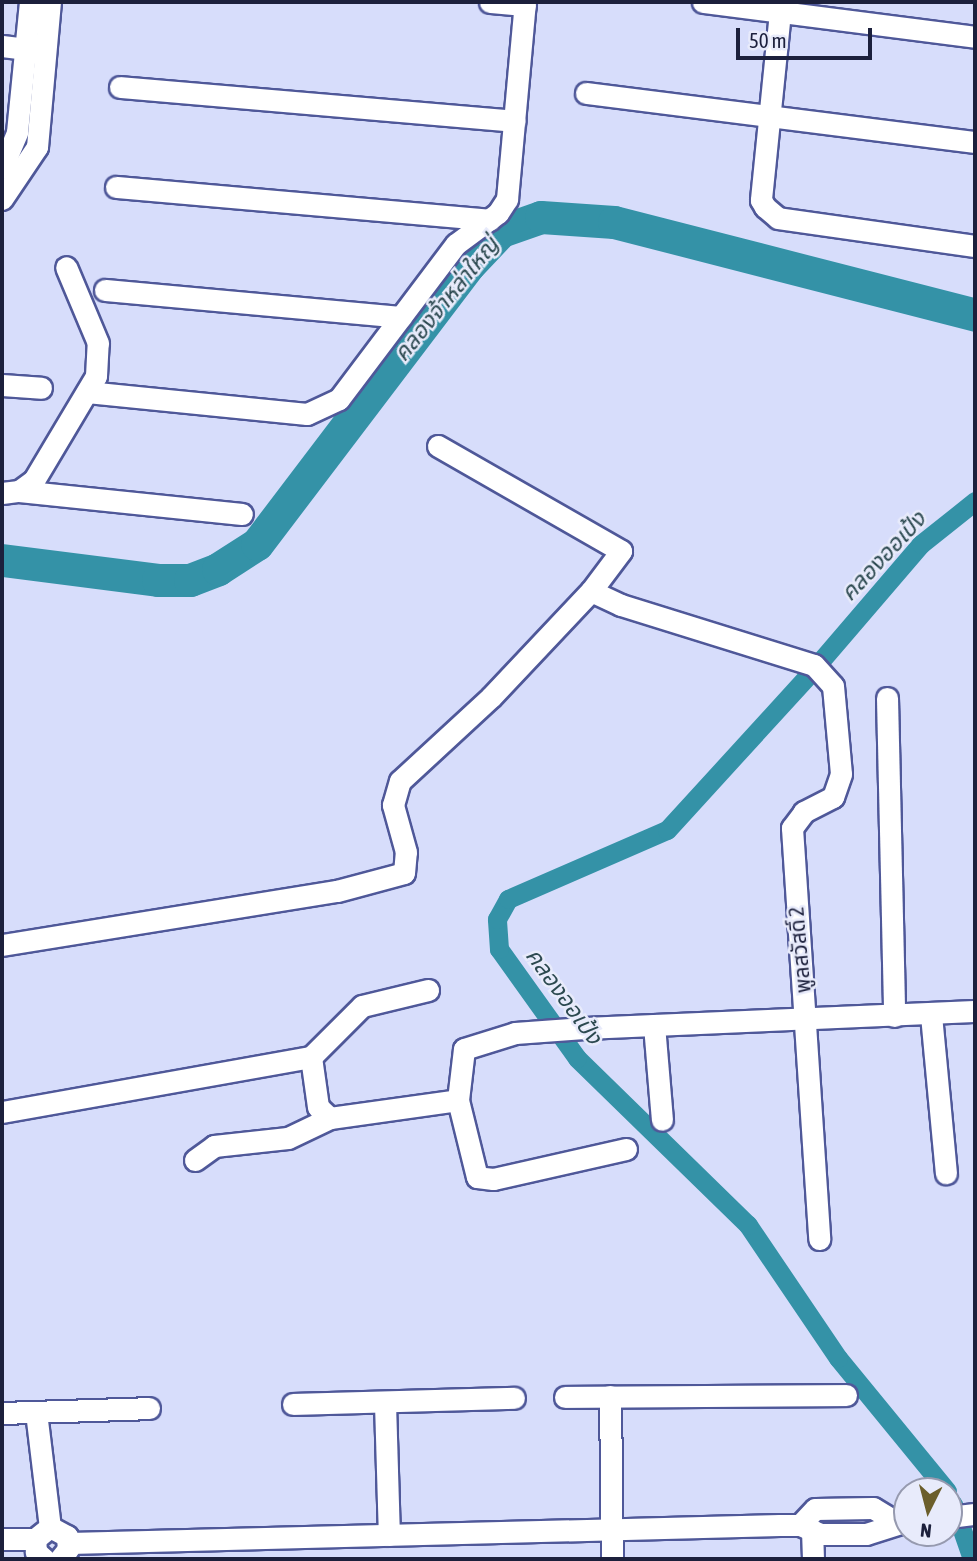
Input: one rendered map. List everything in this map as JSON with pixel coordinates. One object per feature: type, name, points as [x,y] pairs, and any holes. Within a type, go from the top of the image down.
[{"type":"street","points":[[30,2],[35,49]]},
{"type":"street","points":[[2,200],[35,49],[50,2]]},
{"type":"street","points":[[87,392],[319,412],[339,399],[456,244],[490,220],[507,199],[525,3],[490,2]]},
{"type":"street","points":[[703,2],[780,6],[975,37]]},
{"type":"street","points":[[780,6],[761,200],[771,214],[975,246]]},
{"type":"street","points":[[2,46],[35,49]]},
{"type":"street","points":[[120,87],[515,121]]},
{"type":"street","points":[[586,93],[769,113],[975,142]]},
{"type":"street","points":[[116,187],[490,220]]},
{"type":"street","points":[[10,492],[41,471],[96,376],[98,343],[66,267]]},
{"type":"street","points":[[105,290],[401,317]]},
{"type":"street","points":[[2,385],[41,388]]},
{"type":"street","points":[[2,945],[337,891],[404,873],[405,852],[393,805],[400,781],[491,697],[592,591],[621,551],[438,446]]},
{"type":"street","points":[[10,492],[242,514]]},
{"type":"street","name":"พูลสวัสดิ์ 2","points":[[592,591],[621,605],[814,665],[833,686],[839,790],[804,813],[792,828],[820,1239]]},
{"type":"street","points":[[887,698],[894,1016]]},
{"type":"street","points":[[2,1112],[311,1057],[362,1006],[428,990]]},
{"type":"street","points":[[626,1149],[482,1178],[475,1174],[458,1100],[464,1049],[515,1033],[975,1011]]},
{"type":"street","points":[[932,1015],[946,1173]]},
{"type":"street","points":[[654,1025],[662,1120]]},
{"type":"street","points":[[311,1057],[318,1107],[330,1118]]},
{"type":"street","points":[[195,1160],[214,1146],[288,1138],[330,1118],[458,1100]]},
{"type":"street","points":[[565,1396],[846,1395]]},
{"type":"street","points":[[610,1396],[612,1559]]},
{"type":"street","points":[[293,1404],[514,1398]]},
{"type":"street","points":[[384,1403],[389,1535]]},
{"type":"street","points":[[2,1413],[149,1408]]},
{"type":"street","points":[[36,1412],[43,1533],[36,1552],[44,1559]]},
{"type":"street","points":[[2,1539],[63,1531],[64,1551],[389,1535],[611,1530],[806,1528],[866,1534],[893,1525]]},
{"type":"street","points":[[806,1528],[813,1559]]},
{"type":"waterway","name":"คลองจ้าหล่าใหญ่","points":[[2,560],[158,580],[190,580],[218,569],[257,544],[469,265],[501,231],[541,217],[614,222],[975,315]]},
{"type":"waterway","name":"คลองออเป้ง","points":[[936,1477],[838,1358],[748,1225],[577,1058],[499,949],[497,919],[508,899],[667,830],[812,671],[921,544],[975,501]]},
{"type":"waterway","name":"คลองออเป้ง","points":[[963,1533],[972,1559]]}]
